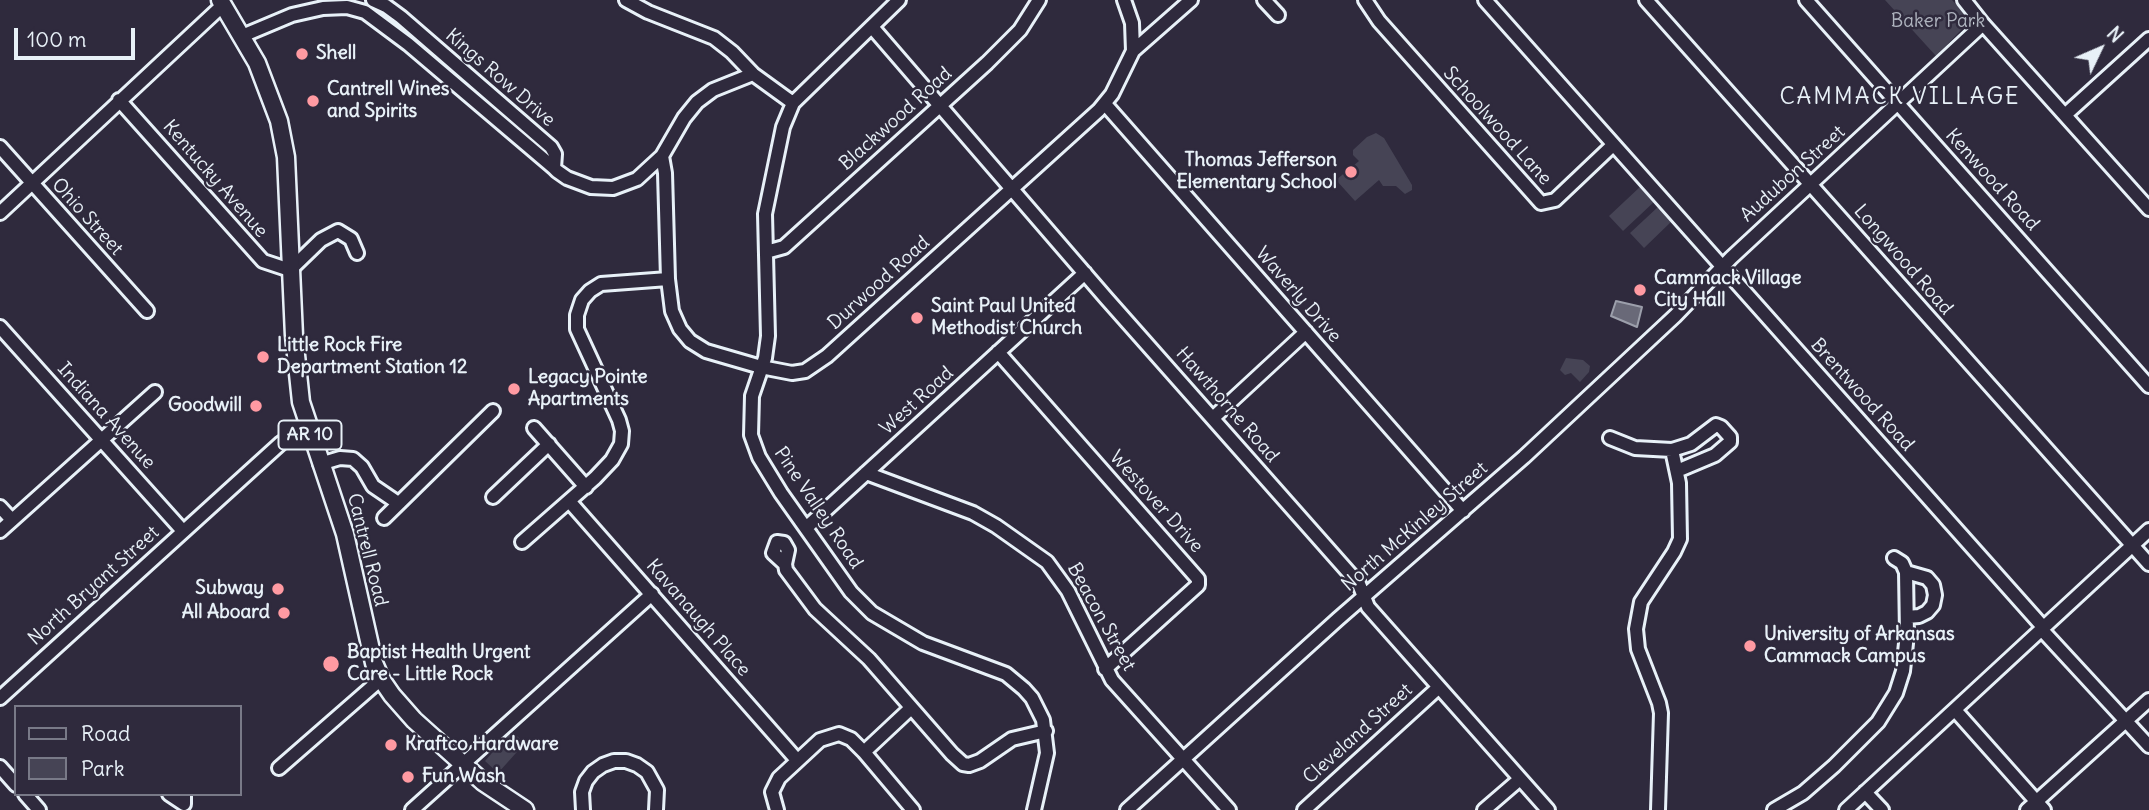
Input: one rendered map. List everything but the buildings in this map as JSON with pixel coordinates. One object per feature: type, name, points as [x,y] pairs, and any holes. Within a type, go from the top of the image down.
[{"type":"main road","name":"Cantrell Road","points":[[222,2],[268,87],[281,132],[286,164],[297,375],[307,426],[345,534],[369,647],[381,679],[414,720],[507,806],[525,810]]},
{"type":"street","name":"Kings Row Drive","points":[[373,0],[401,17],[551,147],[555,154],[554,168]]},
{"type":"street","points":[[626,0],[648,12],[714,38],[753,74],[793,103]]},
{"type":"street","name":"Pine Valley Road","points":[[899,0],[793,103],[783,127],[765,214],[768,336],[751,407],[753,443],[769,476],[851,592],[872,613],[923,643],[1006,674],[1032,698],[1046,730],[1046,765],[1034,810]]},
{"type":"street","name":"Blackwood Road","points":[[766,252],[784,247],[941,105],[1013,38],[1039,0]]},
{"type":"street","points":[[1124,0],[1132,23],[1133,51]]},
{"type":"street","name":"Durwood Road","points":[[662,156],[665,173],[668,279],[674,317],[690,341],[706,351],[761,367],[800,372],[817,365],[1105,104],[1133,51],[1191,0]]},
{"type":"street","points":[[1264,0],[1278,15]]},
{"type":"street","name":"Schoolwood Lane","points":[[1365,0],[1378,21],[1541,203],[1555,200],[1614,145]]},
{"type":"street","name":"Brentwood Road","points":[[1485,0],[2149,746]]},
{"type":"street","name":"Longwood Road","points":[[1646,0],[2149,564]]},
{"type":"street","name":"Kenwood Road","points":[[1806,0],[2149,386]]},
{"type":"street","points":[[1964,0],[2149,209]]},
{"type":"street","points":[[0,213],[222,2]]},
{"type":"street","points":[[242,36],[292,15],[351,3],[381,22],[554,168],[579,184],[607,189],[637,179],[662,156],[684,118],[697,102],[713,90],[753,74]]},
{"type":"street","name":"Audubon Street","points":[[1722,267],[1983,24]]},
{"type":"street","name":"Hawthorne Road","points":[[872,27],[1359,584],[1368,607],[1548,810]]},
{"type":"street","points":[[2065,115],[2149,39]]},
{"type":"street","name":"Kentucky Avenue","points":[[119,100],[260,259],[272,266],[290,270]]},
{"type":"street","name":"Waverly Drive","points":[[1105,104],[1462,511]]},
{"type":"street","name":"Ohio Street","points":[[0,147],[147,311]]},
{"type":"street","points":[[290,270],[321,240],[335,232],[349,237],[357,253]]},
{"type":"street","name":"North McKinley Street","points":[[1127,810],[1604,383],[1722,267]]},
{"type":"street","name":"West Road","points":[[806,528],[1085,273]]},
{"type":"street","points":[[522,542],[586,487],[612,460],[618,452],[622,438],[614,409],[579,334],[576,321],[578,309],[587,293],[601,284],[668,279]]},
{"type":"street","name":"Indiana Avenue","points":[[0,327],[183,531]]},
{"type":"street","points":[[1213,418],[1306,332]]},
{"type":"street","name":"Westover Drive","points":[[998,352],[1198,579],[1198,585],[1105,669]]},
{"type":"street","points":[[0,531],[155,392]]},
{"type":"street","points":[[384,517],[493,411]]},
{"type":"street","points":[[1610,438],[1635,448],[1672,450],[1692,444],[1716,425],[1730,437],[1730,442],[1715,455],[1677,471]]},
{"type":"street","name":"North Bryant Street","points":[[0,698],[281,443],[307,426]]},
{"type":"street","points":[[534,428],[586,487]]},
{"type":"street","points":[[494,497],[549,444]]},
{"type":"street","points":[[1658,810],[1661,713],[1641,657],[1636,629],[1642,602],[1680,539],[1677,471],[1672,450]]},
{"type":"street","points":[[320,464],[340,458],[353,460],[362,467],[373,486],[398,503]]},
{"type":"street","name":"Beacon Street","points":[[866,473],[972,513],[996,526],[1047,562],[1068,591],[1105,669],[1115,684],[1228,810]]},
{"type":"street","name":"Kavanaugh Place","points":[[569,501],[797,760]]},
{"type":"street","points":[[0,507],[12,520]]},
{"type":"street","points":[[1846,810],[2149,530]]},
{"type":"street","points":[[1774,810],[1821,779],[1878,722],[1896,693],[1903,671],[1907,617],[1906,572],[1902,564],[1894,558]]},
{"type":"street","points":[[785,564],[786,570],[816,609],[852,640],[963,764],[980,761],[1012,739],[1046,730]]},
{"type":"street","points":[[1906,572],[1927,578],[1936,595],[1927,612],[1907,617]]},
{"type":"street","points":[[412,810],[652,594]]},
{"type":"street","points":[[279,768],[381,679]]},
{"type":"street","name":"Cleveland Street","points":[[1304,810],[1439,687]]},
{"type":"street","points":[[1955,710],[2036,807],[2149,700]]},
{"type":"street","points":[[864,752],[911,708]]},
{"type":"street","points":[[777,810],[772,798],[775,783],[820,740],[832,734],[845,736],[864,752],[913,810]]},
{"type":"street","points":[[583,810],[582,792],[586,781],[593,772],[614,761],[626,761],[647,772],[657,790],[656,810]]},
{"type":"street","points":[[0,767],[14,783]]},
{"type":"street","points":[[1485,810],[1520,779]]},
{"type":"street","points":[[1865,792],[1882,810]]},
{"type":"street","points":[[27,796],[39,810]]},
{"type":"green space","name":"Baker Park","points":[[1885,0],[1952,0],[1964,13],[1965,26],[1936,56]]},
{"type":"green space","points":[[1376,133],[1384,138],[1412,185],[1412,190],[1405,194],[1396,186],[1383,186],[1379,180],[1355,201],[1336,180],[1359,161],[1353,155],[1353,150],[1367,137]]},
{"type":"green space","points":[[1641,186],[1655,201],[1623,231],[1609,216]]},
{"type":"green space","points":[[1659,206],[1672,221],[1644,248],[1630,233]]},
{"type":"green space","points":[[1566,358],[1583,360],[1590,366],[1589,372],[1580,382],[1571,373],[1565,375],[1560,370]]},
{"type":"green space","points":[[511,731],[525,743],[498,773],[485,761]]},
{"type":"water","points":[[1616,301],[1642,307],[1637,327],[1611,316]]},
{"type":"place","name":"Shell","points":[[302,54]]},
{"type":"place","name":"Cantrell Wines and Spirits","points":[[313,101]]},
{"type":"place","name":"Thomas Jefferson Elementary School","points":[[1351,172]]},
{"type":"place","name":"Cammack Village City Hall","points":[[1640,290]]},
{"type":"place","name":"Saint Paul United Methodist Church","points":[[917,318]]},
{"type":"place","name":"Little Rock Fire Department Station 12","points":[[263,357]]},
{"type":"place","name":"Legacy Pointe Apartments","points":[[514,389]]},
{"type":"place","name":"Goodwill","points":[[256,406]]},
{"type":"place","name":"Subway","points":[[278,589]]},
{"type":"place","name":"All Aboard","points":[[284,613]]},
{"type":"place","name":"University of Arkansas Cammack Campus","points":[[1750,646]]},
{"type":"place","name":"Baptist Health Urgent Care - Little Rock","points":[[331,664]]},
{"type":"place","name":"Kraftco Hardware","points":[[391,745]]},
{"type":"place","name":"Fun Wash","points":[[408,777]]},
{"type":"district","name":"CAMMACK VILLAGE","points":[[1900,97]]}]
